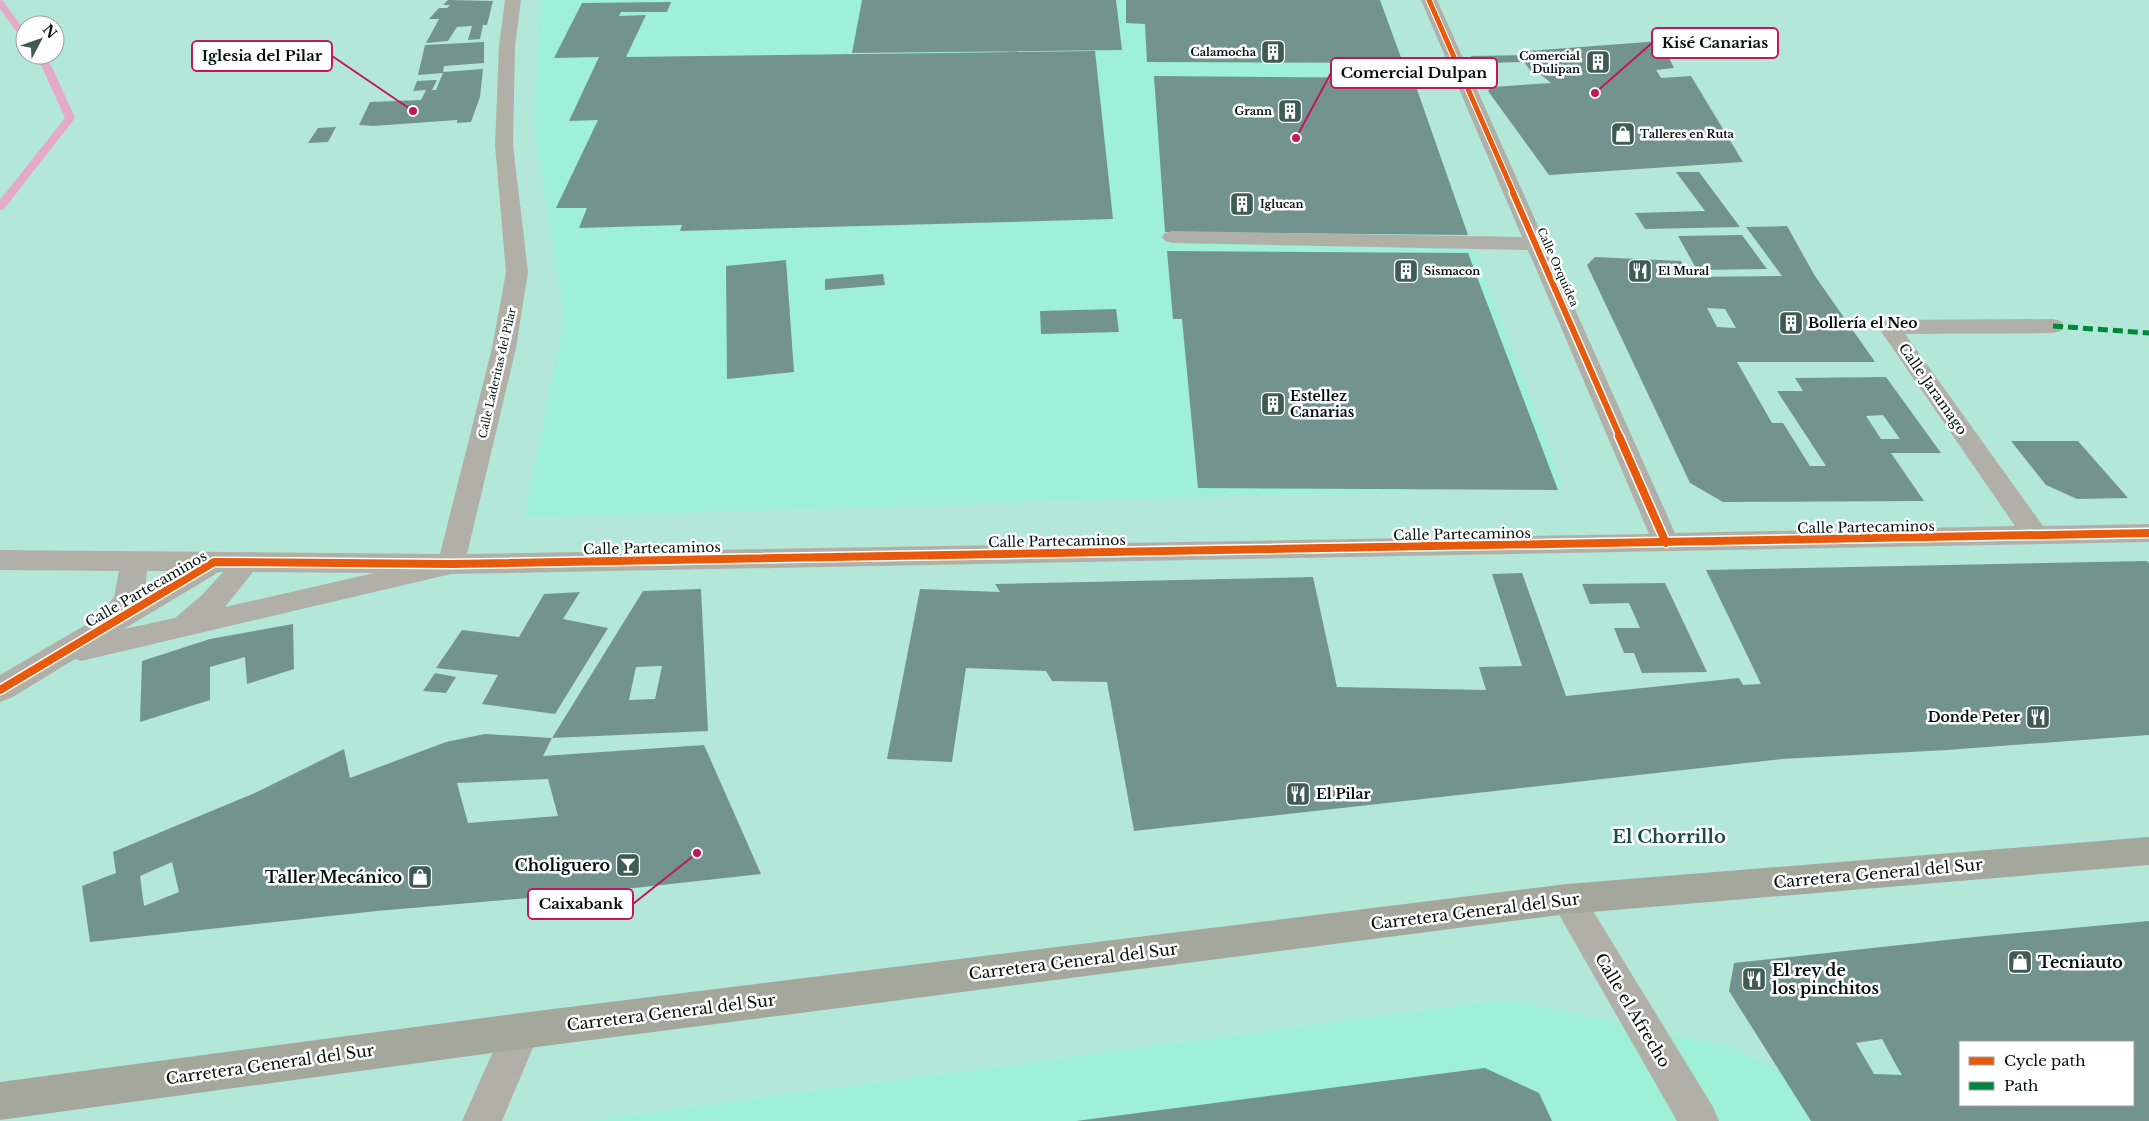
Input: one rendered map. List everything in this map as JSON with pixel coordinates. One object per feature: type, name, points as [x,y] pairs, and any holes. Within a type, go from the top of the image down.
[{"type":"main road","name":"Carretera General del Sur","points":[[0,1101],[521,1031],[1566,899],[2149,851]]},
{"type":"street","name":"Calle Laderitas del Pilar","points":[[451,564],[504,348],[518,272],[504,145],[506,46],[513,0]]},
{"type":"street","name":"Calle Orquídea","points":[[1429,0],[1666,543]]},
{"type":"street","points":[[1172,237],[1536,244]]},
{"type":"street","name":"Calle Jaramago","points":[[2035,536],[1889,327],[2053,326]]},
{"type":"street","name":"Calle Partecaminos","points":[[0,690],[214,562],[451,564],[2149,533]]},
{"type":"street","points":[[0,560],[214,562]]},
{"type":"street","points":[[104,628],[124,606],[132,592],[134,562]]},
{"type":"street","points":[[178,628],[208,607],[228,588],[244,562]]},
{"type":"street","points":[[58,655],[451,564]]},
{"type":"street","name":"Calle el Afrecho","points":[[1566,899],[1699,1121]]},
{"type":"street","points":[[482,1121],[521,1031]]},
{"type":"shaded area","points":[[541,0],[1381,0],[1563,486],[524,518],[564,318],[533,125]]},
{"type":"shaded area","points":[[1507,999],[1734,1047],[1779,1071],[1959,1076],[1959,1106],[2134,1106],[2134,1085],[2149,1086],[2149,1121],[585,1121]]},
{"type":"building","points":[[448,0],[493,1],[487,25],[483,25],[480,39],[468,40],[472,26],[457,27],[448,41],[426,43],[439,19],[429,19],[439,8],[447,8],[450,5],[443,5]]},
{"type":"building","points":[[862,0],[1116,0],[1122,50],[852,53]]},
{"type":"building","name":"Calamocha","points":[[1126,0],[1380,0],[1403,63],[1147,62],[1145,24],[1126,23]]},
{"type":"building","points":[[671,2],[667,12],[621,12],[619,16],[646,15],[626,57],[1095,51],[1113,219],[680,231],[682,225],[579,228],[587,208],[556,208],[598,120],[569,121],[599,57],[554,58],[582,3]]},
{"type":"building","points":[[1661,41],[1674,68],[1656,70],[1661,78],[1691,76],[1743,162],[1549,175],[1488,91],[1491,87],[1551,83],[1540,74],[1533,74],[1524,62],[1485,63],[1494,75],[1484,75],[1471,56],[1529,55],[1527,51]]},
{"type":"building","points":[[484,42],[484,63],[444,66],[443,72],[483,69],[480,97],[471,122],[457,123],[457,120],[373,126],[359,125],[370,102],[421,100],[426,90],[413,91],[417,81],[437,80],[432,90],[436,90],[443,73],[418,75],[425,45]]},
{"type":"building","points":[[1154,76],[1413,78],[1468,235],[1165,232]]},
{"type":"building","points":[[336,127],[328,142],[308,143],[318,128]]},
{"type":"building","points":[[1676,172],[1699,172],[1740,227],[1645,229],[1635,213],[1705,211]]},
{"type":"building","points":[[1787,226],[1815,276],[1875,362],[1737,362],[1772,423],[1783,423],[1810,466],[1826,466],[1777,391],[1803,391],[1795,378],[1886,377],[1941,453],[1891,453],[1924,501],[1723,502],[1690,483],[1587,265],[1595,257],[1681,261],[1689,277],[1782,276],[1746,227]],"holes":[[[1707,308],[1725,309],[1736,328],[1717,327]],[[1883,415],[1900,439],[1881,439],[1866,416]]]},
{"type":"building","points":[[1742,235],[1767,269],[1697,270],[1678,236]]},
{"type":"building","points":[[1167,251],[1468,253],[1558,490],[1198,488],[1182,319],[1173,319]]},
{"type":"building","points":[[786,260],[794,372],[727,379],[726,266]]},
{"type":"building","points":[[883,274],[885,285],[825,290],[825,279]]},
{"type":"building","points":[[1116,309],[1119,332],[1041,334],[1040,311]]},
{"type":"building","points":[[2011,441],[2078,441],[2128,498],[2077,499],[2046,485]]},
{"type":"building","points":[[2147,561],[2149,563],[2149,735],[1947,750],[1782,759],[1134,831],[1107,682],[1052,681],[1046,671],[966,668],[952,762],[887,759],[920,589],[1000,592],[995,584],[1313,577],[1337,687],[1486,690],[1479,667],[1522,666],[1492,574],[1522,573],[1566,696],[1739,678],[1743,685],[1761,684],[1706,570]]},
{"type":"building","points":[[1665,583],[1707,672],[1642,673],[1634,653],[1624,653],[1614,628],[1640,628],[1629,603],[1590,604],[1582,584]]},
{"type":"building","points":[[701,589],[708,731],[552,738],[643,591]],"holes":[[[662,666],[655,699],[629,700],[636,667]]]},
{"type":"building","points":[[580,592],[563,619],[608,628],[555,714],[482,704],[498,675],[436,668],[462,630],[519,637],[544,594]]},
{"type":"building","points":[[293,624],[294,669],[247,684],[245,657],[210,667],[210,700],[140,722],[142,661],[210,639]]},
{"type":"building","points":[[435,673],[456,677],[446,693],[423,691]]},
{"type":"building","points":[[485,734],[552,738],[543,756],[704,745],[761,874],[598,892],[377,911],[90,942],[82,886],[116,873],[113,852],[257,792],[344,749],[350,778],[446,742]],"holes":[[[548,779],[558,816],[468,823],[457,783]],[[172,862],[179,892],[144,906],[140,876]]]},
{"type":"building","points":[[2149,921],[2149,1121],[1811,1121],[1729,991],[1734,963],[1974,937]],"holes":[[[1882,1039],[1902,1075],[1874,1074],[1856,1043]]]},
{"type":"building","points":[[1485,1068],[1539,1093],[1552,1121],[1076,1121]]},
{"type":"waterway","points":[[0,3],[15,23]]},
{"type":"waterway","points":[[0,207],[70,118],[46,65]]},
{"type":"marked path","points":[[2053,326],[2149,333]]},
{"type":"cycle path","points":[[1429,0],[1666,543]]},
{"type":"cycle path","points":[[0,690],[214,562],[451,564],[2149,533]]},
{"type":"place","name":"Calamocha","points":[[1273,52]]},
{"type":"place","name":"Comercial Dulipan","points":[[1598,62]]},
{"type":"place","name":"Kisé Canarias","points":[[1595,93]]},
{"type":"place","name":"Iglesia del Pilar","points":[[413,111]]},
{"type":"place","name":"Grann","points":[[1290,111]]},
{"type":"place","name":"Talleres en Ruta","points":[[1623,134]]},
{"type":"place","name":"Comercial Dulpan","points":[[1296,138]]},
{"type":"place","name":"Iglucan","points":[[1242,204]]},
{"type":"place","name":"Sismacon","points":[[1406,271]]},
{"type":"place","name":"El Mural","points":[[1640,271]]},
{"type":"place","name":"Bollería el Neo","points":[[1791,323]]},
{"type":"place","name":"Estellez Canarias","points":[[1273,404]]},
{"type":"place","name":"Donde Peter","points":[[2038,717]]},
{"type":"place","name":"El Pilar","points":[[1298,794]]},
{"type":"place","name":"Caixabank","points":[[697,853]]},
{"type":"place","name":"Choliguero","points":[[628,865]]},
{"type":"place","name":"Taller Mecánico","points":[[420,877]]},
{"type":"place","name":"Tecniauto","points":[[2020,962]]},
{"type":"place","name":"El rey de los pinchitos","points":[[1754,979]]},
{"type":"district","name":"El Chorrillo","points":[[1669,837]]}]
